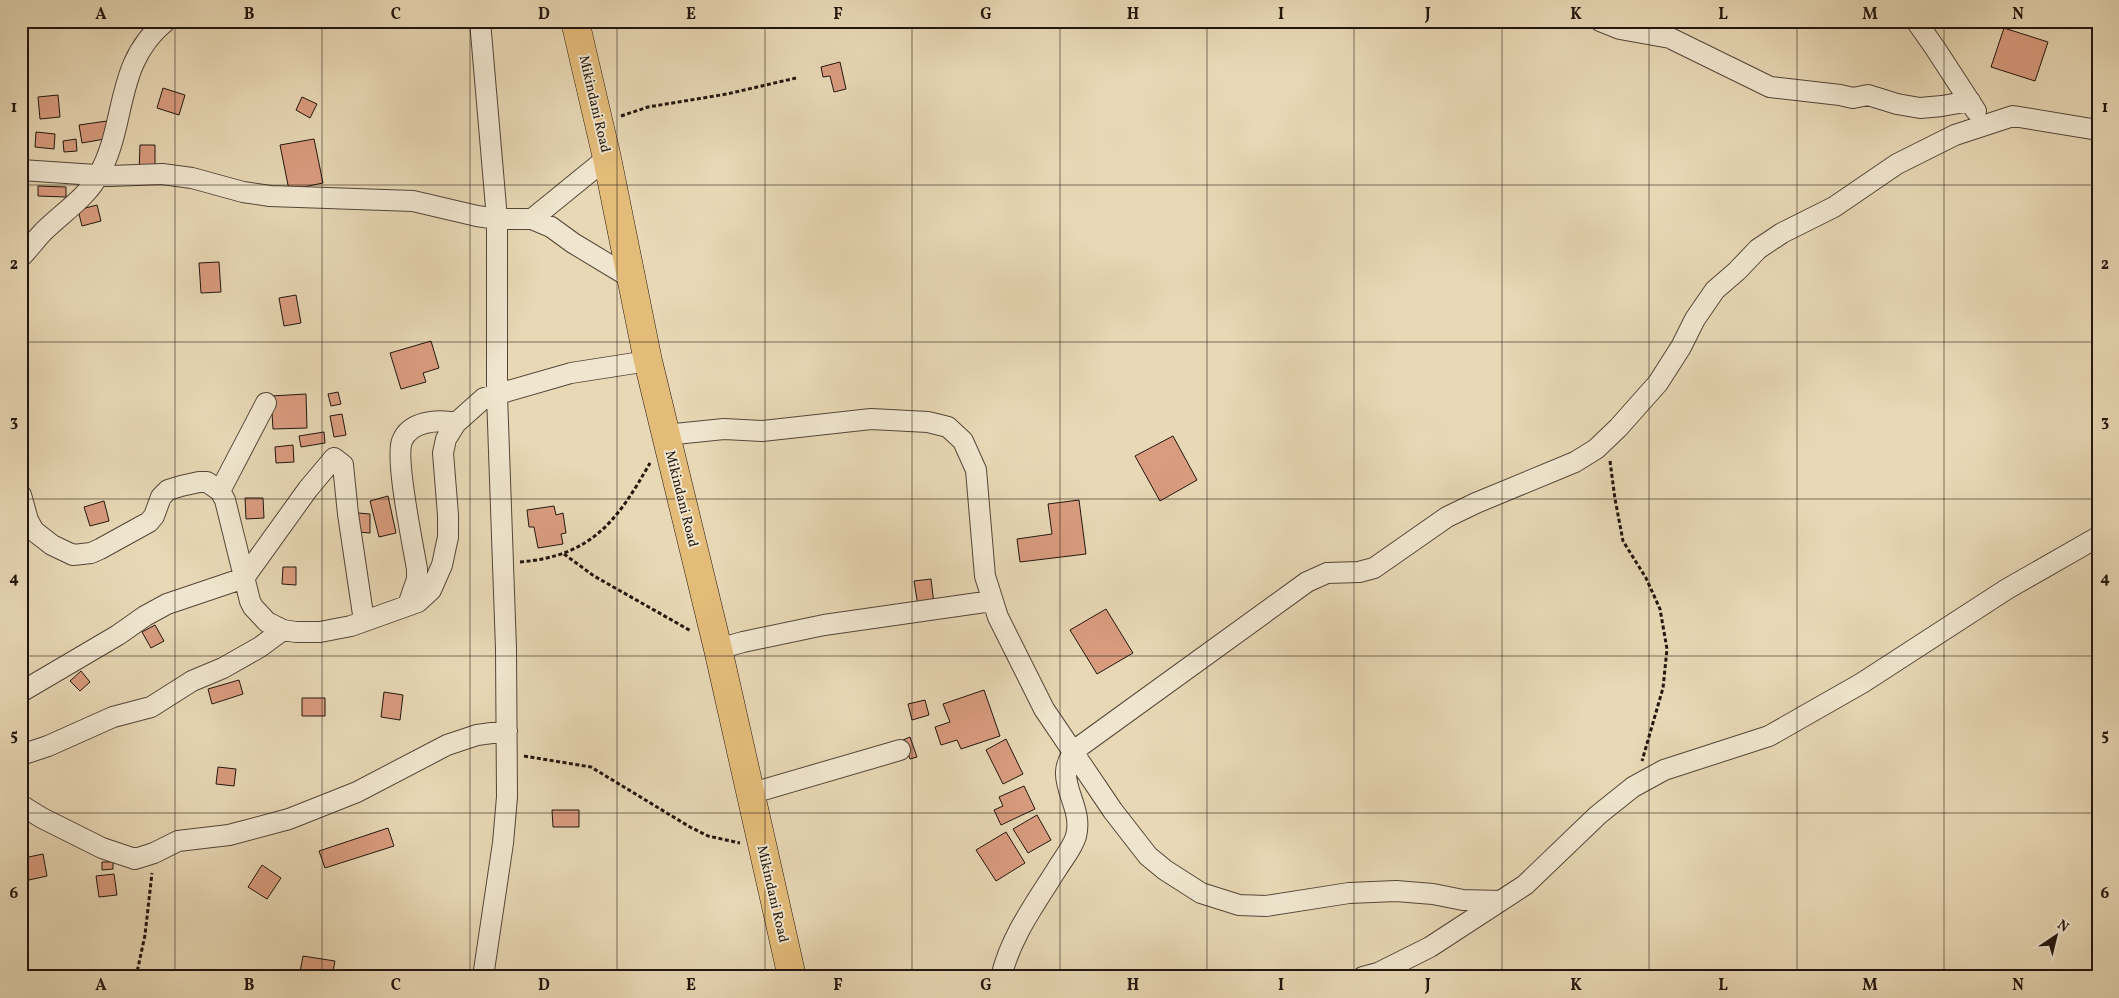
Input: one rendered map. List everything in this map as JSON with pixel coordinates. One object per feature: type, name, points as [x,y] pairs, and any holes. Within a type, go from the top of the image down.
[{"type":"highway","name":"Mikindani Road","points":[[574,21],[607,158],[648,361],[718,649],[749,794],[792,977]]},
{"type":"street","points":[[21,257],[44,231],[87,190],[99,175],[116,132],[123,91],[134,62],[153,34],[166,21]]},
{"type":"street","points":[[480,21],[497,218],[497,395],[507,730],[507,797],[503,843],[483,977]]},
{"type":"street","points":[[1600,21],[1627,30],[1670,38],[1770,87],[1853,98],[1868,95],[1897,104],[1920,108],[1970,101]]},
{"type":"street","points":[[1916,21],[1985,125]]},
{"type":"street","points":[[1002,977],[1005,962],[1017,933],[1076,836],[1078,816],[1065,779],[1068,761],[1073,752],[1307,582],[1327,573],[1359,572],[1374,568],[1447,517],[1574,462],[1596,449],[1658,382],[1681,346],[1695,319],[1715,290],[1738,271],[1758,249],[1782,233],[1834,207],[1897,164],[1955,134],[2013,116],[2098,130]]},
{"type":"street","points":[[532,219],[607,158]]},
{"type":"street","points":[[21,170],[99,175],[162,174],[270,196],[413,201],[497,218],[532,219],[541,222],[631,278]]},
{"type":"street","points":[[21,495],[28,520],[34,531],[57,548],[78,554],[91,553],[100,549],[151,520],[161,497],[168,490],[200,482],[211,484],[220,491],[225,500],[253,607],[267,622],[283,630],[320,632],[364,621],[418,602],[431,590],[442,565],[448,537],[443,453],[446,439],[456,423],[479,401],[570,373],[648,361]]},
{"type":"street","points":[[220,491],[266,403]]},
{"type":"street","points":[[665,435],[724,429],[762,431],[871,419],[943,425],[953,431],[963,441],[976,470],[981,503],[984,567],[992,601],[1028,679],[1044,709],[1142,850],[1165,870],[1201,893],[1239,905],[1266,906],[1349,893],[1396,892],[1433,894],[1463,900],[1500,901]]},
{"type":"street","points":[[408,605],[417,579],[417,569],[402,475],[401,443],[406,434],[433,421],[456,423]]},
{"type":"street","points":[[21,692],[168,604],[244,578],[328,463],[336,459],[342,464],[344,469],[349,524],[364,621]]},
{"type":"street","points":[[1363,977],[1378,973],[1430,947],[1525,885],[1598,816],[1633,787],[1664,770],[1768,736],[1862,683],[2007,589],[2098,537]]},
{"type":"street","points":[[718,649],[824,626],[992,601]]},
{"type":"street","points":[[21,755],[48,746],[113,717],[151,707],[192,681],[223,668],[260,647],[283,630]]},
{"type":"street","points":[[21,805],[102,848],[129,858],[139,858],[178,841],[229,836],[289,819],[357,792],[447,744],[477,735],[507,730]]},
{"type":"street","points":[[749,794],[900,750]]},
{"type":"path","points":[[599,126],[625,114],[648,107],[727,94],[796,78]]},
{"type":"path","points":[[21,79],[26,104],[21,113]]},
{"type":"path","points":[[502,564],[545,560],[578,547],[598,534],[615,519],[629,501],[665,435]]},
{"type":"path","points":[[1608,437],[1614,499],[1623,541],[1646,578],[1660,609],[1667,649],[1663,688],[1633,787]]},
{"type":"path","points":[[563,554],[594,576],[681,624],[718,649]]},
{"type":"path","points":[[506,754],[591,767],[702,834],[762,849]]},
{"type":"path","points":[[136,977],[145,935],[154,853]]},
{"type":"building","points":[[2004,28],[2048,42],[2035,81],[1991,67]]},
{"type":"building","points":[[840,62],[846,89],[834,92],[830,76],[823,77],[821,67]]},
{"type":"building","points":[[163,88],[185,95],[179,115],[157,108]]},
{"type":"building","points":[[58,95],[60,117],[40,119],[38,97]]},
{"type":"building","points":[[302,97],[317,104],[310,118],[296,110]]},
{"type":"building","points":[[107,121],[110,138],[82,143],[79,125]]},
{"type":"building","points":[[36,132],[55,134],[54,149],[35,147]]},
{"type":"building","points":[[76,139],[77,151],[64,152],[63,141]]},
{"type":"building","points":[[314,139],[323,183],[289,190],[280,145]]},
{"type":"building","points":[[140,145],[155,145],[155,174],[139,173]]},
{"type":"building","points":[[38,186],[66,187],[66,197],[38,196]]},
{"type":"building","points":[[25,187],[28,208],[21,209],[21,188]]},
{"type":"building","points":[[97,205],[101,221],[82,226],[78,210]]},
{"type":"building","points":[[219,262],[221,292],[201,293],[199,263]]},
{"type":"building","points":[[296,295],[301,323],[284,326],[279,298]]},
{"type":"building","points":[[431,341],[439,368],[423,373],[426,382],[401,389],[390,353]]},
{"type":"building","points":[[338,392],[341,404],[331,406],[328,394]]},
{"type":"building","points":[[306,394],[307,428],[273,429],[271,396]]},
{"type":"building","points":[[342,414],[346,435],[334,437],[330,416]]},
{"type":"building","points":[[324,432],[325,443],[301,447],[299,436]]},
{"type":"building","points":[[1173,436],[1197,480],[1160,501],[1135,456]]},
{"type":"building","points":[[293,445],[294,462],[276,463],[275,447]]},
{"type":"building","points":[[388,496],[396,533],[379,537],[370,501]]},
{"type":"building","points":[[245,498],[263,498],[264,518],[246,519]]},
{"type":"building","points":[[1079,500],[1086,554],[1020,562],[1017,539],[1052,534],[1048,504]]},
{"type":"building","points":[[104,501],[109,521],[90,526],[84,507]]},
{"type":"building","points":[[554,506],[556,515],[563,513],[566,533],[561,534],[563,544],[538,548],[534,527],[529,527],[527,510]]},
{"type":"building","points":[[358,513],[370,514],[370,533],[358,532]]},
{"type":"building","points":[[283,567],[296,567],[296,585],[282,584]]},
{"type":"building","points":[[931,579],[934,604],[918,606],[914,581]]},
{"type":"building","points":[[1106,609],[1133,653],[1097,674],[1070,630]]},
{"type":"building","points":[[155,625],[164,641],[151,648],[142,632]]},
{"type":"building","points":[[81,671],[90,682],[80,691],[70,681]]},
{"type":"building","points":[[239,680],[243,694],[212,704],[208,689]]},
{"type":"building","points":[[984,690],[1000,736],[961,749],[957,740],[941,745],[935,727],[950,722],[943,704]]},
{"type":"building","points":[[384,692],[403,695],[400,720],[381,717]]},
{"type":"building","points":[[302,698],[325,698],[325,716],[302,716]]},
{"type":"building","points":[[925,700],[929,715],[912,720],[908,704]]},
{"type":"building","points":[[910,737],[917,757],[910,759],[903,740]]},
{"type":"building","points":[[1006,739],[1023,774],[1003,784],[986,750]]},
{"type":"building","points":[[218,767],[236,769],[234,786],[216,784]]},
{"type":"building","points":[[1024,786],[1035,809],[1001,825],[994,810],[1003,806],[999,797]]},
{"type":"building","points":[[552,810],[579,810],[579,827],[553,827]]},
{"type":"building","points":[[1037,815],[1051,840],[1028,853],[1013,829]]},
{"type":"building","points":[[388,828],[394,846],[325,868],[319,851]]},
{"type":"building","points":[[1006,832],[1025,863],[996,881],[976,850]]},
{"type":"building","points":[[43,854],[47,876],[29,880],[24,858]]},
{"type":"building","points":[[102,862],[113,862],[113,869],[102,870]]},
{"type":"building","points":[[262,865],[281,878],[267,899],[248,887]]},
{"type":"building","points":[[114,874],[117,895],[99,897],[96,876]]},
{"type":"building","points":[[303,956],[335,961],[332,977],[299,977]]}]
